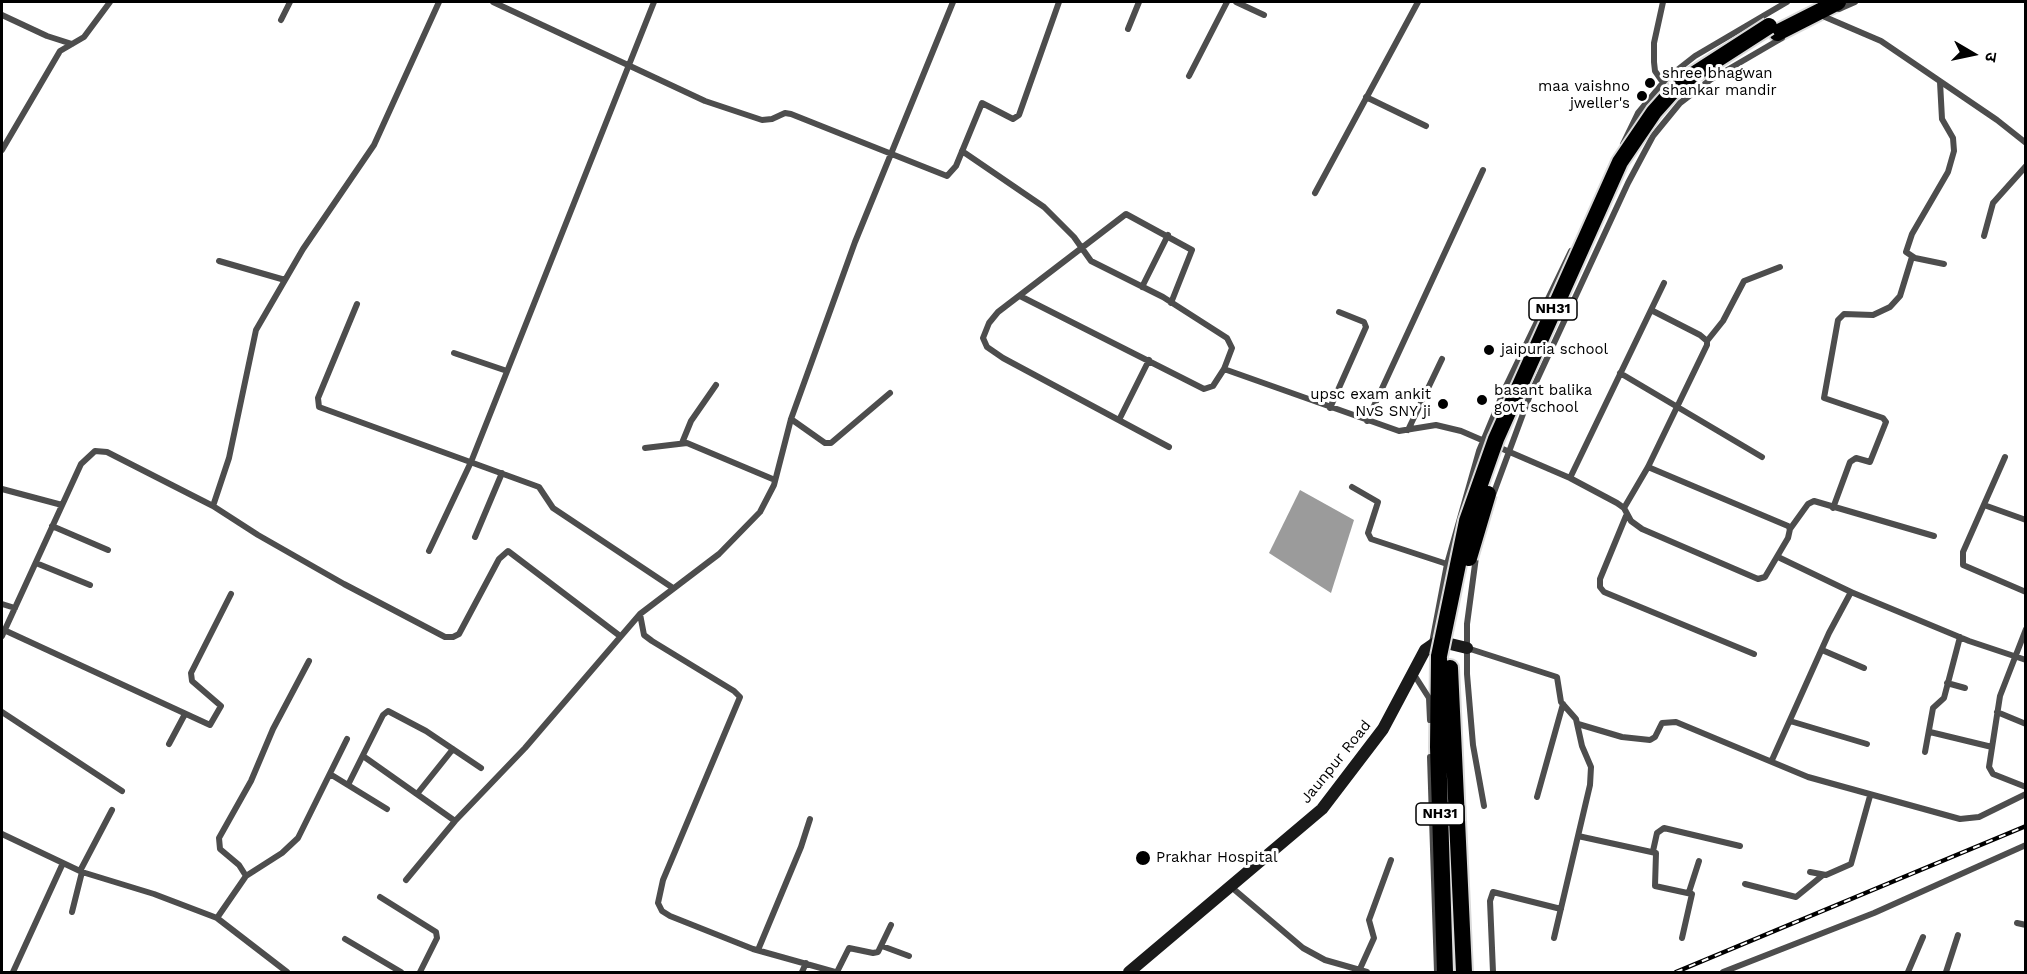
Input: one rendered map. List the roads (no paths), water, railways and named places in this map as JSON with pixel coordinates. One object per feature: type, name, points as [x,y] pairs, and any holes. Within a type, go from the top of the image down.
[{"type":"highway","name":"NH31","points":[[1445,972],[1438,747],[1440,653],[1452,632],[1468,562],[1497,465],[1527,390],[1640,146],[1682,96],[1814,2]]},
{"type":"highway","name":"NH31","points":[[1773,30],[1838,2]]},
{"type":"highway","name":"NH31","points":[[1440,653],[1450,715],[1464,972]]},
{"type":"street","points":[[2,150],[60,51],[91,30],[110,2]]},
{"type":"street","points":[[281,20],[290,2]]},
{"type":"street","points":[[213,506],[229,458],[256,330],[285,280],[374,145],[439,2]]},
{"type":"street","points":[[493,2],[628,67],[742,114],[767,120],[779,114],[791,114],[947,176],[952,173],[982,103],[1013,119],[1019,116],[1059,2]]},
{"type":"street","points":[[429,551],[471,462],[654,2]]},
{"type":"street","points":[[406,880],[455,820],[525,748],[640,614],[719,555],[760,512],[775,480],[791,419],[889,154],[953,2]]},
{"type":"street","points":[[1128,29],[1138,2]]},
{"type":"street","points":[[1189,76],[1227,2]]},
{"type":"street","points":[[1236,2],[1264,15]]},
{"type":"street","points":[[1314,193],[1418,2]]},
{"type":"street","points":[[1663,2],[1654,43],[1654,62],[1663,82],[1680,103]]},
{"type":"street","points":[[1440,653],[1447,564],[1461,506],[1483,440],[1506,386],[1638,113],[1663,82],[1695,56],[1787,2]]},
{"type":"street","points":[[1484,806],[1471,725],[1467,648],[1470,595],[1477,552],[1508,451],[1530,395],[1628,183],[1653,136],[1680,103],[1710,80],[1766,46],[1855,2]]},
{"type":"street","points":[[2,15],[73,44]]},
{"type":"street","points":[[1825,17],[1870,36],[1997,120],[2025,143]]},
{"type":"street","points":[[1940,82],[1942,119],[1953,138],[1954,151],[1948,172],[1912,234],[1906,252],[1912,257],[1944,264]]},
{"type":"street","points":[[1366,97],[1426,126]]},
{"type":"street","points":[[962,151],[1044,207],[1074,237],[1091,261],[1171,303],[1231,343],[1224,369],[1213,386],[1204,388],[1020,296]]},
{"type":"street","points":[[1984,236],[1993,203],[2025,166]]},
{"type":"street","points":[[1367,421],[1483,170]]},
{"type":"street","points":[[1169,447],[987,347],[983,338],[989,323],[1020,296],[1126,214],[1192,250],[1171,303]]},
{"type":"street","points":[[1142,287],[1168,235]]},
{"type":"street","points":[[1833,508],[1850,462],[1856,458],[1870,462],[1886,422],[1883,418],[1824,398],[1838,320],[1844,314],[1868,316],[1890,307],[1900,296],[1912,257]]},
{"type":"street","points":[[219,261],[285,280]]},
{"type":"street","points":[[1754,654],[1604,592],[1600,587],[1600,579],[1626,516],[1624,508],[1648,466],[1705,350],[1707,341],[1723,321],[1744,281],[1780,267]]},
{"type":"street","points":[[1570,478],[1664,283]]},
{"type":"street","points":[[357,304],[318,398],[319,407],[540,487],[553,508],[673,588]]},
{"type":"street","points":[[1651,310],[1707,341]]},
{"type":"street","points":[[1330,408],[1366,327],[1364,322],[1339,312]]},
{"type":"street","points":[[454,353],[507,371]]},
{"type":"street","points":[[1408,430],[1442,358]]},
{"type":"street","points":[[1119,420],[1149,360]]},
{"type":"street","points":[[1224,369],[1399,431],[1426,425],[1446,426],[1570,478],[1624,508]]},
{"type":"street","points":[[1620,373],[1762,457]]},
{"type":"street","points":[[682,443],[691,420],[716,385]]},
{"type":"street","points":[[791,419],[825,443],[831,444],[890,393]]},
{"type":"street","points":[[645,448],[682,443],[700,446],[775,480]]},
{"type":"street","points":[[231,594],[191,674],[192,681],[219,703],[220,710],[210,725],[3,633],[81,464],[95,451],[107,452],[213,506],[258,536],[445,637],[453,637],[465,625],[499,559],[508,551],[620,636]]},
{"type":"street","points":[[2005,457],[1963,552],[1963,565],[2025,592]]},
{"type":"street","points":[[1648,466],[1790,529]]},
{"type":"street","points":[[475,537],[502,473]]},
{"type":"street","points":[[1352,487],[1378,502],[1368,532],[1371,539],[1447,564]]},
{"type":"street","points":[[2,489],[62,505]]},
{"type":"street","points":[[1626,516],[1642,529],[1758,579],[1765,577],[1778,557],[1790,529],[1810,502],[1934,536]]},
{"type":"street","points":[[1984,505],[2025,520]]},
{"type":"street","points":[[52,526],[108,550]]},
{"type":"street","points":[[1778,557],[1851,592],[1960,637],[2025,660]]},
{"type":"street","points":[[36,563],[90,585]]},
{"type":"street","points":[[1772,760],[1851,592]]},
{"type":"street","points":[[2,604],[15,608]]},
{"type":"street","points":[[640,614],[644,635],[740,697],[663,880],[658,903],[662,911],[758,950],[836,972],[849,948],[876,954],[891,925]]},
{"type":"street","points":[[2025,629],[1997,712],[1990,771],[2025,787]]},
{"type":"street","points":[[1925,752],[1933,708],[1944,698],[1960,637]]},
{"type":"street","points":[[1440,653],[1438,641],[1557,677],[1563,704],[1578,724],[1582,746],[1592,774],[1554,938]]},
{"type":"street","points":[[1822,650],[1864,668]]},
{"type":"street","name":"Jaunpur Road","points":[[1129,972],[1322,809],[1383,729],[1413,673],[1440,653]]},
{"type":"street","points":[[246,876],[239,865],[220,849],[219,838],[251,781],[273,729],[309,661]]},
{"type":"street","points":[[1413,673],[1429,698],[1430,817],[1437,972]]},
{"type":"street","points":[[1947,682],[1965,688]]},
{"type":"street","points":[[1538,797],[1563,704]]},
{"type":"street","points":[[348,785],[383,715],[388,711],[426,731],[481,768]]},
{"type":"street","points":[[2,712],[123,791]]},
{"type":"street","points":[[1997,712],[2025,724]]},
{"type":"street","points":[[169,744],[185,714]]},
{"type":"street","points":[[1790,721],[1867,744]]},
{"type":"street","points":[[1578,724],[1622,736],[1650,740],[1655,737],[1662,723],[1676,722],[1772,760],[1808,777],[1870,796],[1960,819],[1979,817],[2025,794]]},
{"type":"street","points":[[1930,732],[1992,747]]},
{"type":"street","points":[[216,918],[246,876],[282,853],[298,838],[347,739]]},
{"type":"street","points":[[417,794],[453,749]]},
{"type":"street","points":[[363,756],[455,820]]},
{"type":"street","points":[[330,774],[387,809]]},
{"type":"street","points":[[1745,884],[1797,897],[1822,875],[1851,864],[1870,796]]},
{"type":"street","points":[[72,912],[81,872],[112,810]]},
{"type":"street","points":[[758,950],[801,847],[810,819]]},
{"type":"street","points":[[1653,851],[1657,833],[1664,828],[1740,846]]},
{"type":"street","points":[[2,834],[81,872],[154,894],[216,918],[287,972]]},
{"type":"street","points":[[1578,836],[1653,851],[1658,855],[1655,886],[1689,892]]},
{"type":"street","points":[[1723,972],[1874,913],[2025,845]]},
{"type":"street","points":[[1230,885],[1303,948],[1325,960],[1363,972],[1374,938],[1369,920],[1391,860]]},
{"type":"street","points":[[1682,938],[1692,898],[1689,892],[1699,861]]},
{"type":"street","points":[[13,972],[63,863]]},
{"type":"street","points":[[1810,872],[1822,875]]},
{"type":"street","points":[[1493,972],[1490,902],[1493,892],[1561,909]]},
{"type":"street","points":[[380,897],[436,932],[437,938],[420,972]]},
{"type":"street","points":[[2017,923],[2025,924]]},
{"type":"street","points":[[1946,972],[1958,935]]},
{"type":"street","points":[[1908,972],[1923,937]]},
{"type":"street","points":[[345,939],[401,972]]},
{"type":"street","points":[[882,946],[909,957]]},
{"type":"street","points":[[802,972],[806,963]]},
{"type":"railway","points":[[1676,972],[2026,826]]},
{"type":"place","name":"shree bhagwan shankar mandir","points":[[1650,83]]},
{"type":"place","name":"maa vaishno jweller's","points":[[1642,96]]},
{"type":"place","name":"jaipuria school","points":[[1489,350]]},
{"type":"place","name":"basant balika govt school","points":[[1482,400]]},
{"type":"place","name":"upsc exam ankit NvS SNY ji","points":[[1443,404]]},
{"type":"place","name":"Prakhar Hospital","points":[[1143,858]]}]
